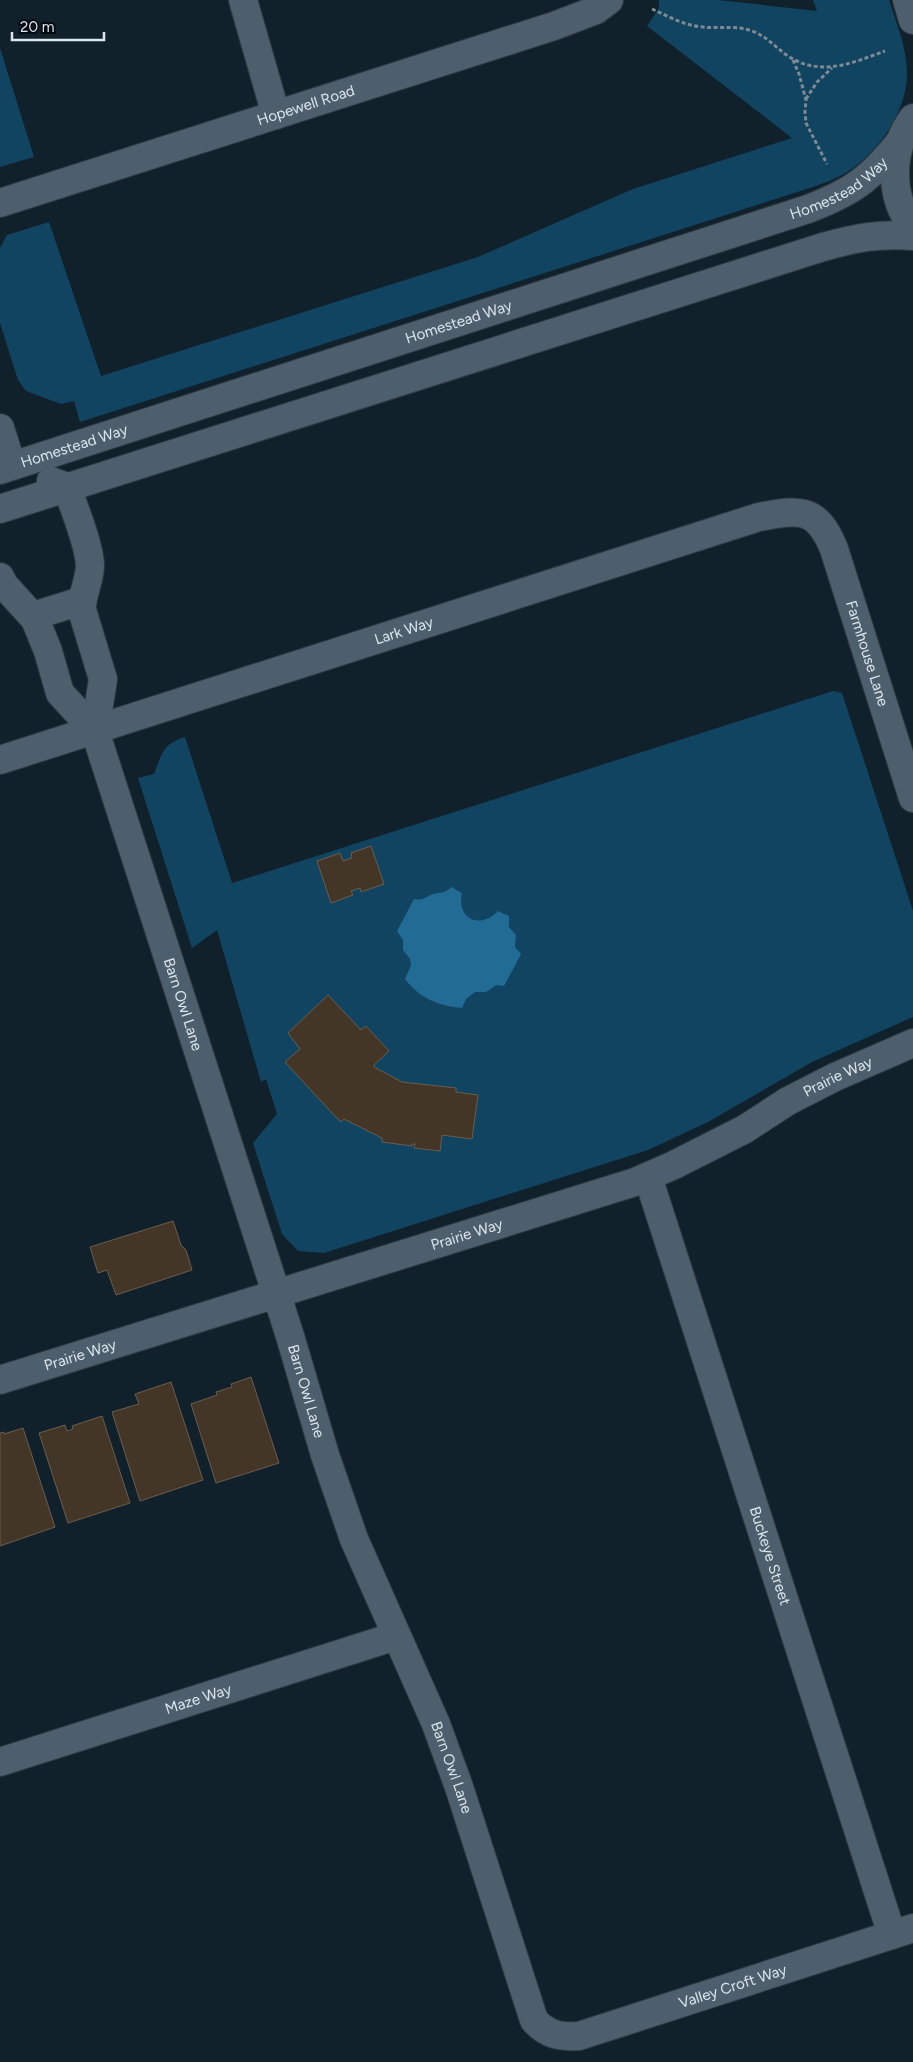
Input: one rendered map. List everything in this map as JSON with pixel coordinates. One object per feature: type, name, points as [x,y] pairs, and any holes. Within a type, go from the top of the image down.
[{"type":"street","points":[[243,0],[276,115]]},
{"type":"street","name":"Hopewell Road","points":[[0,203],[554,26],[596,10],[609,0]]},
{"type":"street","points":[[906,0],[913,20]]},
{"type":"street","points":[[913,118],[899,143],[895,163],[895,183],[900,203],[913,227]]},
{"type":"street","name":"Homestead Way","points":[[4,473],[808,209],[840,197],[857,186],[878,169],[899,143]]},
{"type":"street","points":[[0,508],[823,247],[876,234],[913,236]]},
{"type":"street","points":[[0,428],[4,473],[67,487]]},
{"type":"street","name":"Barn Owl Lane","points":[[67,487],[88,554],[90,567],[81,601],[82,610],[103,679],[95,731]]},
{"type":"street","name":"Lark Way","points":[[0,760],[759,517],[781,512],[799,512],[809,516]]},
{"type":"street","name":"Farmhouse Lane","points":[[809,516],[827,531],[834,549],[913,798]]},
{"type":"street","name":"Barn Owl Lane","points":[[0,577],[13,596],[33,616],[42,634],[60,693],[95,731],[276,1295],[325,1455],[354,1538],[436,1724],[459,1788],[532,2014],[541,2028],[552,2035]]},
{"type":"street","points":[[33,616],[81,601]]},
{"type":"street","name":"Prairie Way","points":[[0,1380],[648,1177],[745,1130],[788,1102],[835,1077],[913,1043]]},
{"type":"street","name":"Buckeye Street","points":[[648,1177],[903,1931]]},
{"type":"street","name":"Maze Way","points":[[0,1762],[396,1636]]},
{"type":"street","name":"Valley Croft Way","points":[[552,2035],[572,2037],[594,2033],[903,1931]]},
{"type":"path","points":[[652,9],[693,26],[739,27],[752,31],[773,42],[793,59],[817,67],[832,68],[886,52]]},
{"type":"path","points":[[793,59],[806,100],[806,123],[827,164]]},
{"type":"path","points":[[806,100],[816,82],[832,68]]},
{"type":"shaded area","points":[[659,0],[718,0],[817,11],[813,0],[889,0],[903,43],[907,70],[906,85],[896,116],[888,131],[867,157],[855,167],[832,180],[80,422],[74,401],[61,404],[26,391],[18,380],[0,323],[0,248],[7,235],[49,222],[101,376],[478,257],[633,189],[792,138],[647,26],[659,8]]},
{"type":"shaded area","points":[[0,48],[34,157],[0,167]]},
{"type":"shaded area","points":[[833,691],[842,693],[913,911],[913,1017],[812,1062],[708,1122],[648,1150],[324,1253],[298,1251],[282,1234],[253,1143],[277,1114],[266,1079],[261,1082],[217,930],[192,948],[138,778],[154,774],[164,750],[172,743],[185,737],[232,883]]},
{"type":"shaded area","points":[[451,887],[462,893],[461,902],[463,909],[471,919],[477,921],[484,920],[498,911],[509,916],[509,927],[516,935],[515,947],[521,954],[504,986],[496,985],[486,992],[475,992],[466,999],[462,1008],[430,1000],[411,986],[405,979],[411,965],[410,959],[403,950],[403,940],[397,931],[414,899],[422,899],[433,894],[445,892]]},
{"type":"building","points":[[371,846],[384,884],[361,892],[360,888],[351,891],[353,895],[331,903],[317,861],[340,853],[343,861],[352,858],[351,853]]},
{"type":"building","points":[[328,995],[361,1030],[366,1026],[389,1051],[374,1067],[402,1082],[456,1088],[456,1092],[478,1095],[472,1139],[442,1135],[440,1151],[414,1148],[415,1144],[412,1144],[412,1146],[382,1142],[382,1138],[344,1119],[341,1122],[332,1113],[285,1062],[300,1049],[288,1033]]},
{"type":"building","points":[[173,1221],[181,1245],[186,1250],[192,1270],[116,1295],[107,1270],[98,1273],[90,1247]]},
{"type":"building","points":[[251,1377],[279,1463],[216,1483],[191,1404],[217,1395],[216,1392],[232,1387],[231,1384]]},
{"type":"building","points":[[171,1382],[203,1480],[140,1501],[112,1412],[139,1404],[135,1394]]},
{"type":"building","points":[[102,1416],[130,1503],[68,1523],[39,1433],[65,1425],[67,1431],[73,1429],[72,1426]]},
{"type":"building","points":[[23,1428],[55,1527],[0,1546],[0,1433],[4,1432],[4,1434]]}]
